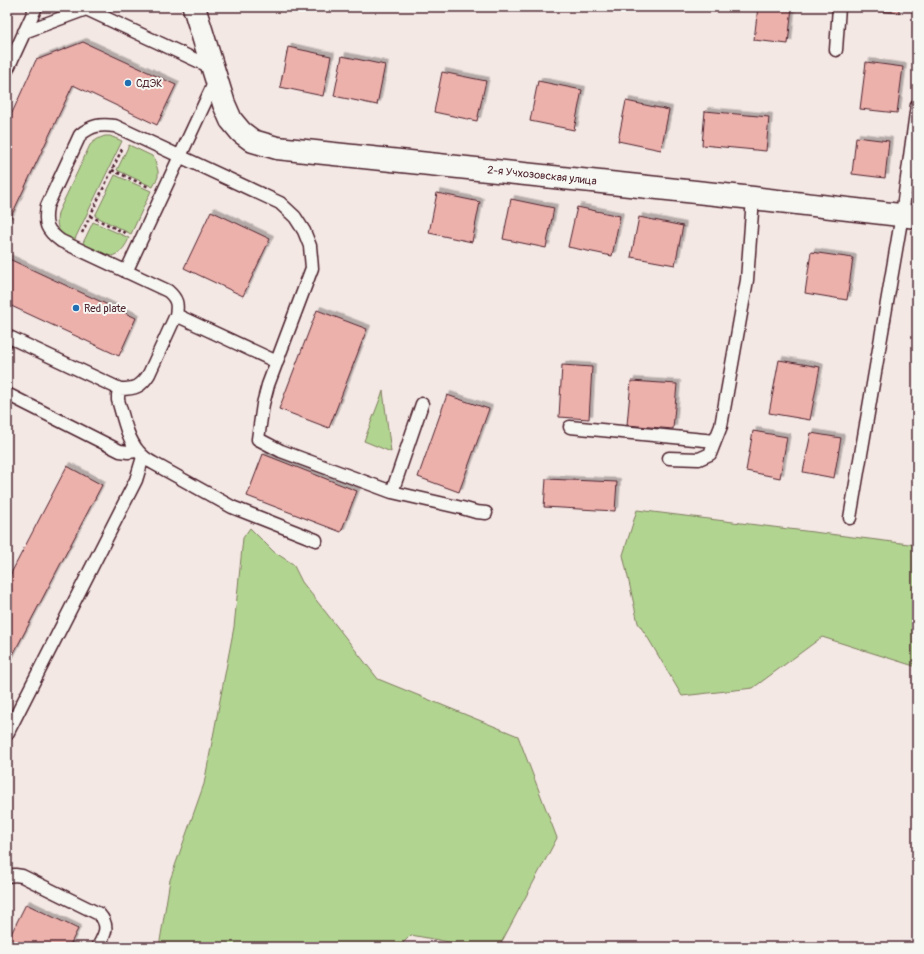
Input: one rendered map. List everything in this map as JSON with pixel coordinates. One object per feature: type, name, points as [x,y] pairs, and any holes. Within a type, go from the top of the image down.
[{"type":"street","name":"2-я Учхозовская улица","points":[[194,7],[224,104],[231,120],[241,132],[253,141],[277,148],[910,216]]},
{"type":"lane","points":[[7,70],[36,7]]},
{"type":"lane","points":[[836,50],[839,7]]},
{"type":"lane","points":[[24,32],[84,8],[214,73],[179,156],[126,272]]},
{"type":"lane","points":[[850,518],[910,216],[917,105]]},
{"type":"lane","points":[[7,336],[120,389],[135,388],[145,381],[149,374],[176,315],[178,307],[174,296],[168,291],[61,241],[52,234],[47,226],[45,217],[47,206],[80,135],[87,129],[96,126],[104,124],[115,126],[280,203],[295,217],[304,231],[310,246],[312,268],[269,380],[263,404],[258,439],[281,451],[392,492],[486,514]]},
{"type":"lane","points":[[668,458],[699,459],[710,454],[721,426],[747,280],[753,198]]},
{"type":"lane","points":[[176,315],[277,362]]},
{"type":"lane","points":[[120,389],[118,400],[130,438],[140,454],[153,464],[232,507],[316,540]]},
{"type":"lane","points":[[7,394],[120,451],[140,454]]},
{"type":"lane","points":[[392,492],[422,404]]},
{"type":"lane","points":[[570,427],[715,441]]},
{"type":"lane","points":[[7,734],[131,491],[136,480],[140,454]]},
{"type":"lane","points":[[7,876],[22,876],[99,914],[106,925],[106,931],[98,947]]},
{"type":"path","points":[[75,248],[129,133]]},
{"type":"path","points":[[112,170],[162,194]]},
{"type":"path","points":[[90,216],[140,240]]},
{"type":"green space","points":[[110,136],[122,141],[74,241],[62,234],[60,231],[57,224],[58,213],[90,145],[97,139]]},
{"type":"green space","points":[[129,145],[152,156],[155,160],[158,177],[153,187],[117,170]]},
{"type":"green space","points":[[115,175],[151,191],[131,234],[95,216]]},
{"type":"green space","points":[[93,222],[129,238],[120,252],[105,256],[82,245]]},
{"type":"green space","points":[[383,391],[391,452],[364,441]]},
{"type":"green space","points":[[637,510],[917,545],[917,667],[822,637],[753,688],[682,696],[638,623],[623,555]]},
{"type":"green space","points":[[250,528],[274,552],[293,564],[302,582],[378,679],[518,736],[557,838],[499,947],[471,946],[411,935],[399,947],[159,947],[170,880],[204,784],[234,627],[243,538]]},
{"type":"building","points":[[758,7],[792,7],[788,44],[754,40]]},
{"type":"building","points":[[857,7],[899,7],[899,13],[857,9]]},
{"type":"building","points":[[83,42],[176,85],[157,125],[73,85],[7,225],[7,124],[36,60]]},
{"type":"building","points":[[288,47],[331,56],[323,96],[280,87]]},
{"type":"building","points":[[342,56],[385,65],[377,105],[334,96]]},
{"type":"building","points":[[866,62],[903,67],[897,113],[860,109]]},
{"type":"building","points":[[442,72],[486,81],[477,121],[434,112]]},
{"type":"building","points":[[538,81],[582,90],[574,130],[530,121]]},
{"type":"building","points":[[626,101],[669,110],[661,150],[618,141]]},
{"type":"building","points":[[705,111],[769,117],[766,151],[702,145]]},
{"type":"building","points":[[856,137],[889,141],[885,178],[852,174]]},
{"type":"building","points":[[437,193],[480,202],[472,242],[429,233]]},
{"type":"building","points":[[511,199],[554,208],[546,248],[503,239]]},
{"type":"building","points":[[577,207],[620,216],[612,256],[568,247]]},
{"type":"building","points":[[211,211],[270,239],[243,296],[184,268]]},
{"type":"building","points":[[639,217],[683,226],[675,265],[631,257]]},
{"type":"building","points":[[811,252],[853,258],[847,300],[805,293]]},
{"type":"building","points":[[7,258],[136,318],[119,356],[7,304]]},
{"type":"building","points":[[317,310],[367,329],[329,428],[279,409]]},
{"type":"building","points":[[779,360],[820,367],[810,420],[769,413]]},
{"type":"building","points":[[562,365],[592,367],[589,419],[559,417]]},
{"type":"building","points":[[631,381],[677,384],[673,429],[627,425]]},
{"type":"building","points":[[447,395],[489,409],[459,492],[418,477]]},
{"type":"building","points":[[753,431],[787,437],[780,478],[746,471]]},
{"type":"building","points":[[811,433],[841,438],[834,478],[803,472]]},
{"type":"building","points":[[263,454],[357,491],[341,532],[247,496]]},
{"type":"building","points":[[67,466],[102,485],[7,666],[7,581]]},
{"type":"building","points":[[546,479],[617,482],[615,511],[544,507]]},
{"type":"building","points":[[26,904],[78,929],[69,947],[7,947],[7,942]]},
{"type":"place","name":"СДЭК","points":[[128,83]]},
{"type":"place","name":"Red plate","points":[[76,308]]}]
